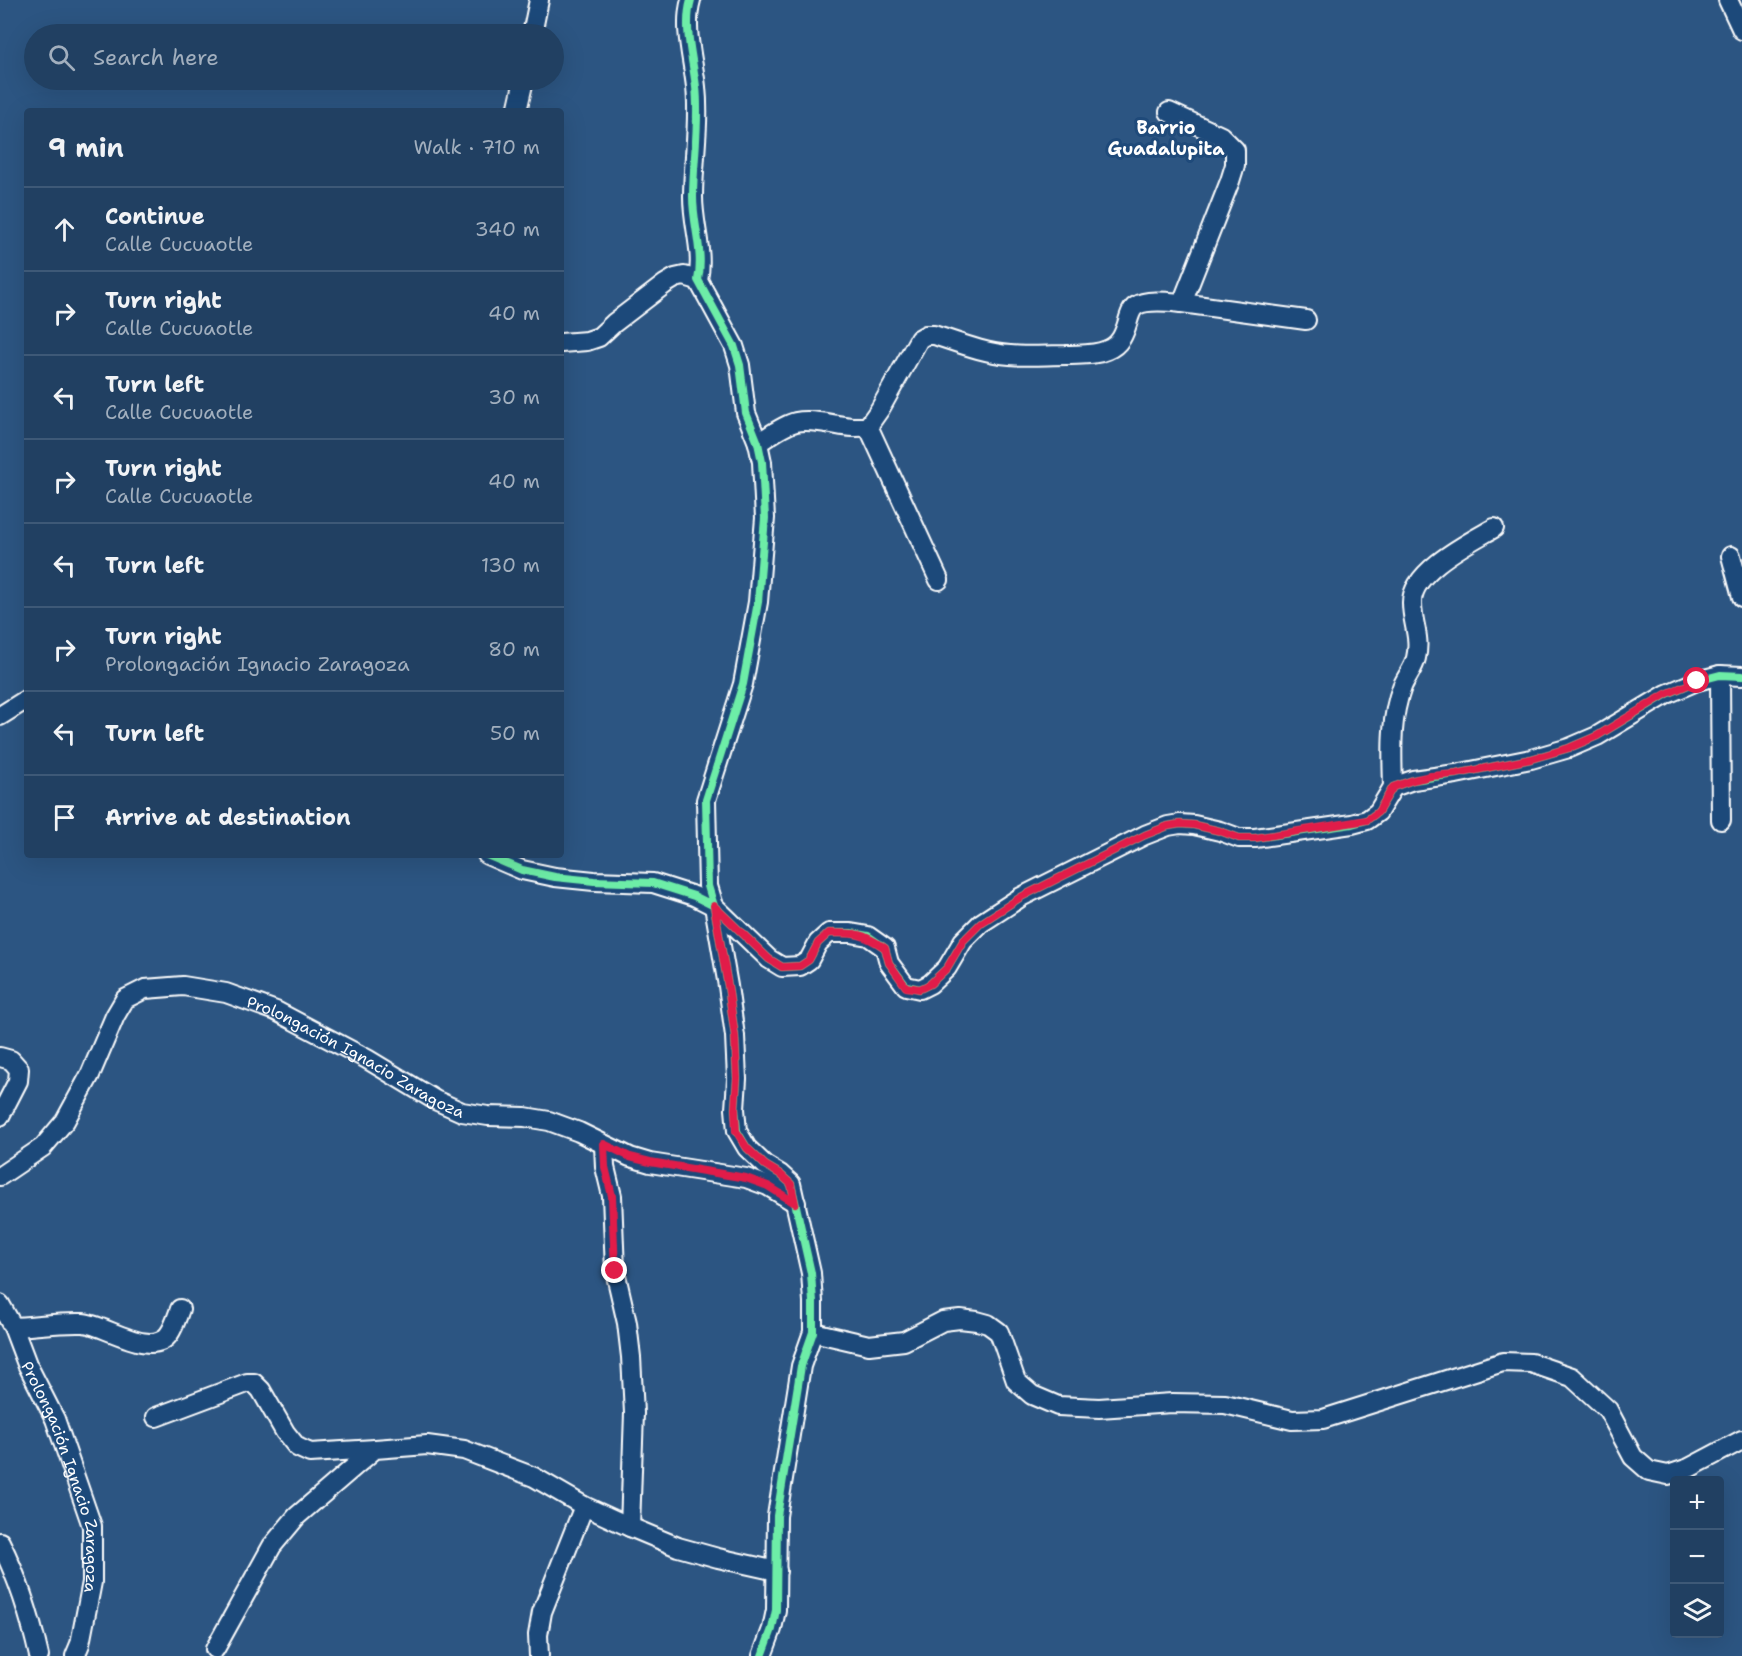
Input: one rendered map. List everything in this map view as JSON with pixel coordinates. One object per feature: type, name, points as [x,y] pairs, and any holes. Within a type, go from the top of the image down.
[{"type":"street","points":[[534,24],[539,0]]},
{"type":"street","points":[[691,0],[687,18],[696,89],[696,159],[693,197],[695,226],[700,245],[701,267],[698,280],[734,346],[740,365],[746,413],[758,442],[765,482],[765,518],[758,602],[742,684],[706,800],[708,886],[714,906],[735,1036],[736,1131],[747,1148],[791,1184],[811,1273],[813,1302],[813,1332],[801,1366],[777,1516],[776,1610],[762,1656]]},
{"type":"street","points":[[1728,0],[1742,30]]},
{"type":"street","points":[[518,108],[522,90]]},
{"type":"street","points":[[1169,112],[1221,136],[1235,150],[1235,165],[1230,181],[1182,303]]},
{"type":"street","points":[[564,343],[587,341],[599,336],[675,278],[684,276],[698,280]]},
{"type":"street","points":[[758,442],[795,422],[857,428],[868,426],[919,339],[926,335],[934,335],[993,353],[1012,356],[1090,354],[1108,350],[1117,343],[1124,334],[1132,310],[1138,304],[1182,303],[1306,320]]},
{"type":"street","points":[[868,426],[939,580]]},
{"type":"street","points":[[494,858],[522,870],[555,877],[653,883],[694,896],[714,906],[769,959],[782,967],[800,966],[809,960],[818,943],[829,933],[868,936],[885,948],[889,963],[906,987],[920,989],[930,984],[947,968],[963,941],[981,923],[1021,897],[1145,835],[1168,826],[1180,824],[1203,827],[1239,838],[1255,838],[1352,824],[1367,820],[1378,812],[1393,787],[1393,720],[1402,686],[1416,659],[1418,636],[1411,601],[1418,583],[1436,563],[1494,528]]},
{"type":"street","points":[[1731,556],[1742,597]]},
{"type":"street","points":[[1393,787],[1422,778],[1456,774],[1531,759],[1569,748],[1597,736],[1666,694],[1697,681],[1720,675],[1742,676]]},
{"type":"street","points":[[1720,675],[1721,820]]},
{"type":"street","points":[[0,716],[24,701]]},
{"type":"street","name":"Prolongación Ignacio Zaragoza","points":[[0,1176],[43,1147],[65,1121],[90,1074],[115,1016],[126,999],[145,989],[183,986],[226,993],[276,1011],[367,1059],[435,1100],[462,1112],[549,1121],[579,1132],[630,1157],[746,1178],[768,1186],[795,1203]]},
{"type":"street","points":[[0,1057],[11,1060],[19,1069],[18,1081],[0,1116]]},
{"type":"street","points":[[604,1144],[605,1167],[612,1196],[615,1271],[627,1323],[632,1358],[634,1413],[630,1527]]},
{"type":"street","name":"Prolongación Ignacio Zaragoza","points":[[0,1304],[13,1327],[27,1364],[55,1419],[92,1526],[92,1582],[80,1644],[75,1656]]},
{"type":"street","points":[[13,1327],[84,1323],[141,1342],[160,1342],[168,1335],[180,1309]]},
{"type":"street","points":[[813,1332],[868,1345],[904,1341],[943,1321],[960,1319],[977,1322],[988,1324],[999,1332],[1016,1381],[1032,1395],[1058,1406],[1099,1408],[1172,1403],[1225,1404],[1292,1419],[1323,1419],[1503,1362],[1531,1363],[1572,1377],[1608,1410],[1633,1457],[1649,1471],[1668,1475],[1689,1468],[1742,1440]]},
{"type":"street","points":[[156,1417],[247,1383],[254,1383],[261,1390],[285,1432],[297,1447],[310,1453],[427,1445],[464,1449],[534,1477],[584,1506],[678,1547],[777,1571]]},
{"type":"street","points":[[215,1649],[272,1546],[297,1516],[375,1449]]},
{"type":"street","points":[[539,1656],[538,1635],[542,1612],[584,1506]]},
{"type":"street","points":[[0,1542],[14,1568],[39,1656]]},
{"type":"cycle path","points":[[691,0],[688,21],[697,101],[693,208],[700,259],[698,280],[734,346],[740,365],[746,413],[758,443],[762,462],[765,518],[758,602],[743,684],[706,800],[708,886],[714,906],[735,1036],[737,1131],[747,1148],[791,1184],[811,1273],[813,1302],[813,1332],[801,1366],[777,1516],[776,1610],[762,1656]]},
{"type":"cycle path","points":[[494,858],[522,870],[555,877],[653,883],[694,896],[714,906],[769,959],[782,967],[800,966],[809,960],[818,943],[829,933],[868,936],[885,948],[889,963],[906,986],[920,989],[930,984],[947,968],[963,941],[981,923],[1021,897],[1145,835],[1168,826],[1194,825],[1239,838],[1255,838],[1352,824],[1367,820],[1378,812],[1393,787],[1413,780],[1531,759],[1569,748],[1597,736],[1667,694],[1697,681],[1720,675],[1742,676]]},
{"type":"district","name":"Barrio Guadalupita","points":[[1166,138]]},
{"type":"route","points":[[615,1271],[612,1196],[605,1167],[604,1144],[630,1157],[650,1162],[746,1178],[768,1186],[795,1203],[791,1184],[747,1148],[736,1131],[735,1036],[714,906],[769,959],[782,967],[800,966],[809,960],[818,943],[829,933],[851,933],[868,936],[885,948],[889,963],[906,987],[920,989],[930,984],[947,968],[963,941],[981,923],[1021,897],[1145,835],[1180,824],[1220,831],[1239,838],[1255,838],[1367,820],[1378,812],[1393,787],[1431,776],[1456,774],[1531,759],[1569,748],[1597,736],[1666,694],[1697,681]]}]
